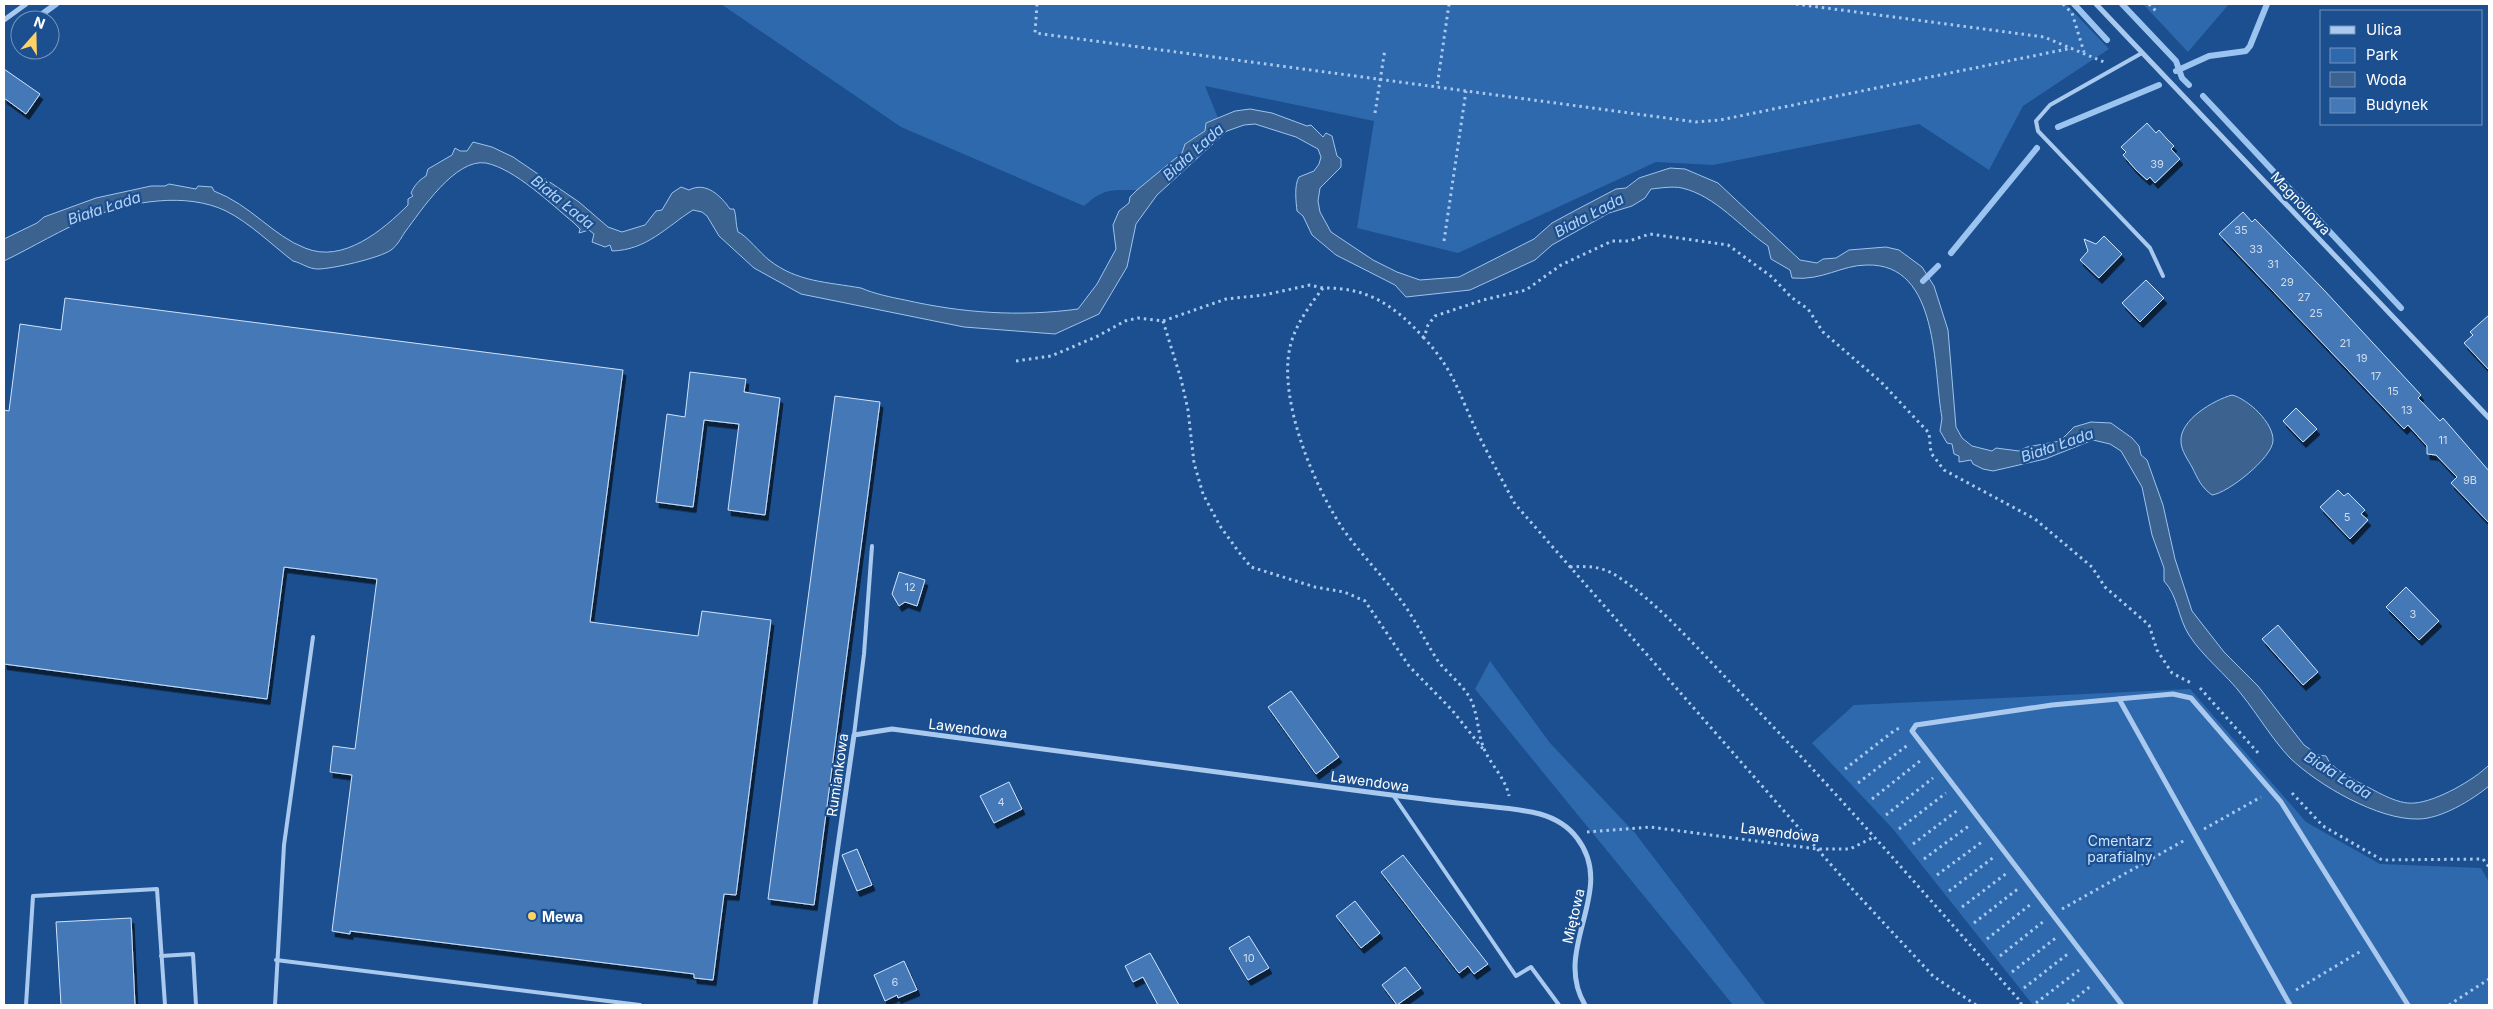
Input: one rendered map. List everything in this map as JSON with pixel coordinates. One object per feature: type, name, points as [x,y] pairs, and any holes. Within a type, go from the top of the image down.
[{"type":"street","points":[[4,20],[26,4]]},
{"type":"street","name":"Magnoliowa","points":[[2096,4],[2489,418]]},
{"type":"street","points":[[2122,1005],[1931,753],[1917,738],[1912,731],[1913,727],[1966,716],[2119,699],[2173,694],[2191,698],[2272,790],[2408,1005]]},
{"type":"street","points":[[2119,699],[2290,1005]]},
{"type":"street","name":"Lawendowa","points":[[854,736],[892,729],[1393,796],[1511,809],[1551,818],[1574,835]]},
{"type":"street","name":"Rumiankowa","points":[[816,1005],[854,736]]},
{"type":"street","name":"Miętowa","points":[[1574,835],[1587,854],[1592,878],[1575,962],[1577,988],[1586,1005]]},
{"type":"lane","points":[[2142,53],[2050,105],[2036,121],[2038,131],[2150,248],[2163,276]]},
{"type":"lane","name":"Rumiankowa","points":[[854,736],[864,654],[872,546]]},
{"type":"lane","points":[[275,1005],[276,960],[284,845],[313,636]]},
{"type":"lane","points":[[1393,796],[1516,976],[1531,967],[1560,1005]]},
{"type":"lane","points":[[26,1005],[33,896],[157,889],[165,1005]]},
{"type":"lane","points":[[161,956],[194,954],[196,1005]]},
{"type":"lane","points":[[276,960],[640,1005]]},
{"type":"path","points":[[1037,4],[1035,33],[1696,122],[1720,120],[2072,48]]},
{"type":"path","points":[[1437,87],[1449,4]]},
{"type":"path","points":[[1796,4],[2044,37],[2116,67]]},
{"type":"path","points":[[2063,4],[2072,13],[2084,53]]},
{"type":"path","points":[[2149,4],[2158,13]]},
{"type":"path","points":[[1375,113],[1385,49]]},
{"type":"path","points":[[1444,241],[1466,91]]},
{"type":"path","points":[[1424,338],[1428,325],[1435,316],[1483,300],[1526,290],[1561,266],[1612,241],[1629,241],[1650,234],[1728,244],[1772,277],[1791,297],[1808,309],[1824,332],[1881,382],[1929,433],[1931,453],[1944,470],[2035,519],[2092,566],[2105,588],[2149,625],[2157,650],[2172,673],[2204,690],[2261,757]]},
{"type":"path","points":[[1016,360],[1051,356],[1125,321],[1138,318],[1162,321],[1226,299],[1310,285],[1323,288],[1346,288],[1364,292],[1402,316],[1440,355],[1454,377],[1476,431],[1515,504],[1817,849],[1933,976],[1976,1005]]},
{"type":"path","points":[[1323,288],[1295,332],[1290,349],[1289,383],[1302,447],[1325,500],[1344,529],[1406,607],[1422,638],[1470,699],[1485,752]]},
{"type":"path","points":[[1162,321],[1181,379],[1188,410],[1194,464],[1203,494],[1220,526],[1250,567],[1315,587],[1344,592],[1365,601],[1409,666],[1452,710],[1485,752],[1508,792],[1511,809]]},
{"type":"path","points":[[1569,567],[1592,566],[1610,573],[1670,620],[1783,736],[2021,1002],[2021,1005]]},
{"type":"path","points":[[1844,769],[1895,730],[1913,727]]},
{"type":"path","points":[[1858,783],[1917,738]]},
{"type":"path","points":[[1872,799],[1931,753]]},
{"type":"path","points":[[1886,815],[1943,770]]},
{"type":"path","points":[[1899,829],[1955,785]]},
{"type":"path","points":[[2286,786],[2323,826],[2382,860],[2483,859],[2489,867]]},
{"type":"path","points":[[2000,956],[2053,914],[2272,790]]},
{"type":"path","points":[[1913,844],[1968,802]]},
{"type":"path","points":[[1924,859],[1980,817]]},
{"type":"path","name":"Lawendowa","points":[[1574,835],[1625,827],[1650,827],[1817,849],[1850,849],[1874,837]]},
{"type":"path","points":[[1937,875],[1992,834]]},
{"type":"path","points":[[1949,891],[2004,849]]},
{"type":"path","points":[[1962,907],[2016,866]]},
{"type":"path","points":[[1974,923],[2028,882]]},
{"type":"path","points":[[1987,939],[2040,897]]},
{"type":"path","points":[[2012,972],[2065,930]]},
{"type":"path","points":[[2285,996],[2370,946]]},
{"type":"path","points":[[2024,988],[2078,947]]},
{"type":"path","points":[[2036,1003],[2089,962]]},
{"type":"path","points":[[2068,1005],[2101,978]]},
{"type":"path","points":[[2448,1005],[2489,979]]},
{"type":"green space","points":[[721,4],[2066,4],[2109,49],[2023,106],[1989,170],[1919,124],[1713,165],[1656,162],[1458,253],[1357,228],[1374,121],[1205,86],[1218,118],[1206,123],[1205,131],[1185,143],[1182,153],[1137,190],[1108,191],[1097,196],[1084,206],[901,127]]},
{"type":"green space","points":[[2143,4],[2229,4],[2188,52]]},
{"type":"green space","points":[[1490,661],[1550,743],[1635,833],[1766,1005],[1733,1005],[1475,689]]},
{"type":"green space","name":"Cmentarz parafialny","points":[[2190,689],[2306,822],[2380,864],[2481,868],[2489,882],[2489,1005],[2033,1005],[1893,829],[1812,743],[1854,705]]},
{"type":"water","name":"Biała Łada","points":[[1250,109],[1272,113],[1307,126],[1311,125],[1323,137],[1326,133],[1332,136],[1337,156],[1341,159],[1341,167],[1320,188],[1318,201],[1320,212],[1331,232],[1373,260],[1397,272],[1420,280],[1459,277],[1534,239],[1552,223],[1616,189],[1626,188],[1639,178],[1670,168],[1685,169],[1718,183],[1800,260],[1817,263],[1823,259],[1836,258],[1849,250],[1886,247],[1899,250],[1922,267],[1934,286],[1948,330],[1956,427],[1962,438],[1972,446],[1992,451],[1996,448],[2019,451],[2027,447],[2060,441],[2074,427],[2091,422],[2111,423],[2132,438],[2139,446],[2141,455],[2147,460],[2163,505],[2175,559],[2192,611],[2224,652],[2258,686],[2304,745],[2318,755],[2326,756],[2335,767],[2349,777],[2400,802],[2415,803],[2444,794],[2465,783],[2489,765],[2489,786],[2465,803],[2446,812],[2418,819],[2385,814],[2367,807],[2316,779],[2283,751],[2242,695],[2201,651],[2189,635],[2182,622],[2172,593],[2164,581],[2164,568],[2152,535],[2142,487],[2121,451],[2110,444],[2093,440],[2045,459],[1993,471],[1973,464],[1971,460],[1959,462],[1959,456],[1954,454],[1952,444],[1947,443],[1940,431],[1942,418],[1934,348],[1929,323],[1920,300],[1908,281],[1891,269],[1867,265],[1849,267],[1813,277],[1792,278],[1790,270],[1771,259],[1768,246],[1717,205],[1694,192],[1682,188],[1651,189],[1645,198],[1632,206],[1609,213],[1552,245],[1535,260],[1470,290],[1406,297],[1395,285],[1336,255],[1312,235],[1303,216],[1297,211],[1297,180],[1299,177],[1314,171],[1319,164],[1321,157],[1318,149],[1296,137],[1255,124],[1244,125],[1227,131],[1157,195],[1136,224],[1127,267],[1099,314],[1055,334],[964,327],[801,294],[754,268],[719,236],[707,216],[702,212],[693,210],[646,242],[636,247],[612,251],[610,245],[605,247],[592,242],[594,234],[589,230],[579,233],[580,229],[574,223],[521,180],[509,172],[486,163],[474,164],[451,177],[429,200],[391,250],[367,260],[325,269],[314,269],[293,261],[252,228],[226,211],[211,205],[177,200],[141,203],[107,211],[70,227],[4,261],[4,239],[37,223],[44,217],[96,198],[169,184],[196,189],[198,186],[212,187],[214,191],[239,204],[293,243],[319,252],[334,252],[361,242],[387,225],[408,205],[408,199],[413,196],[412,190],[426,176],[428,169],[452,155],[455,148],[460,151],[467,151],[473,142],[492,147],[513,157],[579,202],[608,227],[622,232],[645,225],[656,211],[662,210],[672,193],[681,187],[689,190],[701,187],[718,195],[730,209],[734,209],[738,232],[765,257],[790,273],[801,277],[861,288],[883,295],[926,304],[969,311],[1035,313],[1078,309],[1097,284],[1116,249],[1113,225],[1119,211],[1129,203],[1130,197],[1182,153],[1185,144],[1205,131],[1206,123],[1235,111]]},
{"type":"water","points":[[2232,395],[2245,401],[2259,413],[2269,427],[2273,441],[2271,448],[2265,456],[2248,474],[2228,488],[2212,495],[2200,482],[2185,455],[2181,445],[2182,434],[2186,426],[2199,412],[2216,401]]},
{"type":"building","points":[[4,69],[40,94],[26,114],[4,98]]},
{"type":"building","points":[[2147,123],[2156,133],[2159,130],[2174,146],[2171,149],[2180,159],[2155,183],[2150,177],[2147,180],[2136,170],[2123,155],[2126,152],[2121,147]]},
{"type":"building","points":[[2243,212],[2252,222],[2255,219],[2324,290],[2421,395],[2418,398],[2440,421],[2443,418],[2489,471],[2489,523],[2451,483],[2457,477],[2436,455],[2427,454],[2427,446],[2408,425],[2404,429],[2219,234]]},
{"type":"building","points":[[2104,236],[2122,254],[2099,278],[2080,260],[2088,251],[2084,239],[2096,244]]},
{"type":"building","points":[[2146,280],[2164,298],[2140,322],[2122,303]]},
{"type":"building","points":[[65,298],[623,370],[590,622],[698,636],[702,611],[771,620],[736,895],[724,894],[713,980],[694,978],[694,974],[350,931],[350,934],[332,931],[352,775],[330,772],[333,746],[355,749],[377,579],[284,567],[267,699],[4,664],[4,410],[9,411],[20,324],[61,330]]},
{"type":"building","points":[[2489,315],[2489,370],[2464,343],[2473,335],[2470,332]]},
{"type":"building","points":[[690,372],[746,379],[744,392],[780,398],[765,515],[728,510],[739,424],[704,420],[693,507],[656,502],[667,414],[685,417]]},
{"type":"building","points":[[835,396],[880,402],[814,905],[768,899]]},
{"type":"building","points":[[2296,408],[2317,429],[2303,442],[2283,421]]},
{"type":"building","points":[[2338,490],[2344,496],[2348,493],[2365,510],[2361,514],[2368,520],[2350,539],[2320,507]]},
{"type":"building","points":[[899,572],[925,580],[917,606],[905,602],[899,606],[892,594]]},
{"type":"building","points":[[2406,587],[2439,621],[2419,640],[2386,607]]},
{"type":"building","points":[[2278,625],[2318,672],[2303,685],[2262,639]]},
{"type":"building","points":[[1291,691],[1339,757],[1316,774],[1268,707]]},
{"type":"building","points":[[1009,782],[1022,809],[994,823],[980,796]]},
{"type":"building","points":[[857,849],[872,885],[857,891],[842,855]]},
{"type":"building","points":[[1403,855],[1488,964],[1474,974],[1468,966],[1459,973],[1381,872]]},
{"type":"building","points":[[1355,901],[1380,933],[1361,948],[1336,916]]},
{"type":"building","points":[[131,918],[135,1005],[61,1005],[56,922]]},
{"type":"building","points":[[1249,936],[1269,968],[1248,980],[1229,948]]},
{"type":"building","points":[[1150,953],[1179,1005],[1158,1005],[1143,977],[1133,982],[1125,966]]},
{"type":"building","points":[[904,961],[917,990],[898,998],[897,995],[885,1001],[874,975]]},
{"type":"building","points":[[1405,967],[1421,988],[1397,1005],[1382,985]]},
{"type":"waterway","points":[[48,10],[56,4]]},
{"type":"waterway","points":[[2074,4],[2107,40]]},
{"type":"waterway","points":[[2122,4],[2176,61],[2182,78],[2189,85]]},
{"type":"waterway","points":[[2176,71],[2209,56],[2246,51],[2250,46],[2267,4]]},
{"type":"waterway","points":[[2058,127],[2159,85]]},
{"type":"waterway","points":[[2203,96],[2401,308]]},
{"type":"waterway","points":[[1951,253],[2037,148]]},
{"type":"waterway","points":[[1923,281],[1938,266]]},
{"type":"place","name":"Mewa","points":[[532,916]]}]
